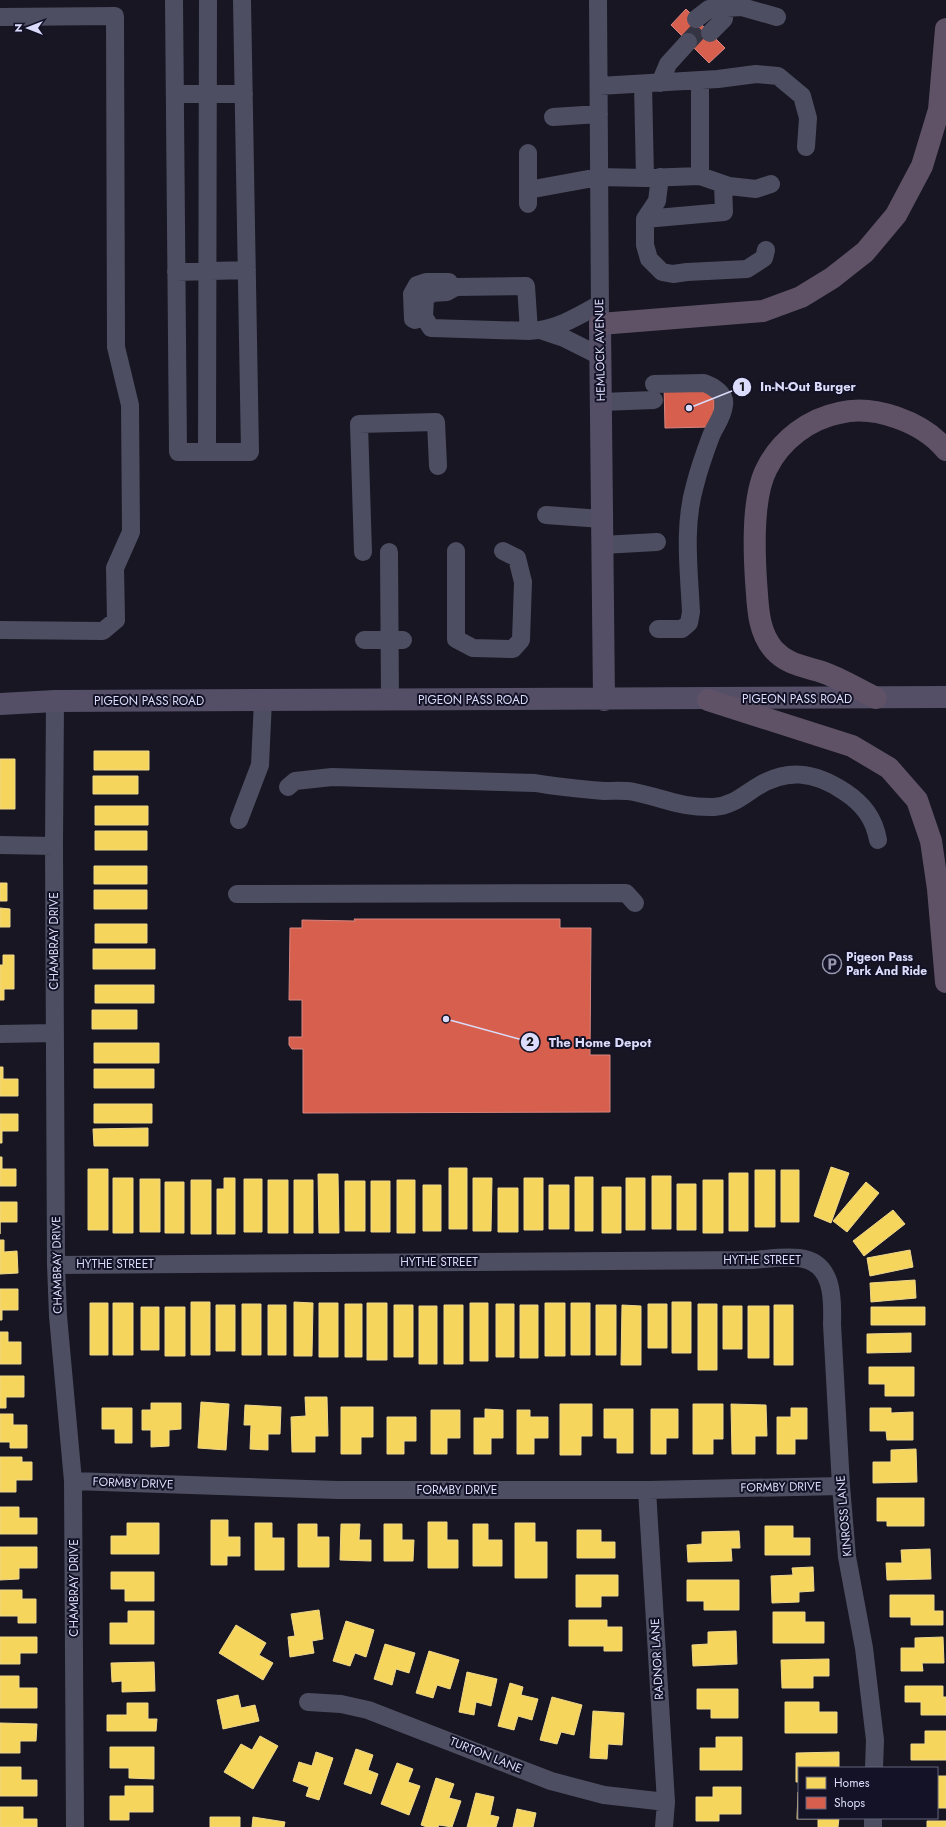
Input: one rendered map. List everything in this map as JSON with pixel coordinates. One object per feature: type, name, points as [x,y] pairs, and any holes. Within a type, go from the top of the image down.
[{"type":"highway","points":[[600,314],[763,311],[801,297],[832,278],[865,252],[896,215],[922,166],[939,110],[946,29]]},
{"type":"highway","points":[[876,698],[822,672],[796,666],[782,658],[772,648],[764,634],[759,617],[756,574],[756,510],[760,487],[766,468],[780,448],[795,434],[812,422],[840,412],[862,411],[890,415],[914,425],[926,432],[946,450]]},
{"type":"highway","points":[[708,700],[852,746],[889,768],[917,800],[931,841],[938,889],[946,982]]},
{"type":"main road","name":"HEMLOCK AVENUE","points":[[600,314],[604,700]]},
{"type":"main road","name":"PIGEON PASS ROAD","points":[[0,704],[263,700],[708,700],[946,697]]},
{"type":"street","points":[[174,0],[178,452],[250,452],[242,0]]},
{"type":"street","points":[[207,452],[208,0]]},
{"type":"street","name":"HEMLOCK AVENUE","points":[[598,0],[600,314]]},
{"type":"street","points":[[703,26],[709,9],[742,7],[777,18]]},
{"type":"street","points":[[0,17],[115,16],[116,347],[130,405],[131,524],[131,532],[115,568],[116,620],[103,631],[0,630]]},
{"type":"street","points":[[688,42],[680,65],[668,64],[651,83],[652,178],[657,201],[645,219],[645,245],[649,259],[662,272],[673,274],[747,269],[764,258],[766,250]]},
{"type":"street","points":[[599,86],[700,80],[756,74],[778,76],[802,96],[808,118],[806,148]]},
{"type":"street","points":[[700,80],[700,176]]},
{"type":"street","points":[[175,94],[244,94]]},
{"type":"street","points":[[553,117],[599,114]]},
{"type":"street","points":[[528,153],[528,197],[599,177],[652,178],[700,176],[723,184],[756,189],[770,184]]},
{"type":"street","points":[[645,219],[724,212],[723,184]]},
{"type":"street","points":[[176,272],[247,270]]},
{"type":"street","points":[[535,330],[526,286],[456,287],[447,292],[432,293],[425,299],[424,317],[431,328],[535,330],[564,338],[600,356]]},
{"type":"street","points":[[535,330],[600,314]]},
{"type":"street","points":[[601,402],[704,383],[709,384],[720,392],[724,398],[724,406],[720,419],[711,435],[695,485],[689,511],[691,612],[689,624],[682,628],[658,629]]},
{"type":"street","points":[[363,552],[359,424],[436,422],[438,466]]},
{"type":"street","points":[[546,515],[602,519]]},
{"type":"street","points":[[602,545],[656,542]]},
{"type":"street","points":[[456,551],[456,639],[473,648],[513,649],[521,640],[523,582],[517,558],[503,550]]},
{"type":"street","points":[[389,552],[396,640],[390,700]]},
{"type":"street","points":[[364,640],[396,640]]},
{"type":"street","points":[[239,820],[260,765],[263,700]]},
{"type":"street","name":"CHAMBRAY DRIVE","points":[[55,702],[54,1033],[56,1265],[58,1323],[73,1481],[76,1827]]},
{"type":"street","points":[[288,787],[295,781],[332,777],[535,783],[561,788],[633,791],[692,807],[716,807],[737,801],[755,788],[774,779],[798,774],[814,776],[824,780],[856,799],[865,808],[876,829],[878,840]]},
{"type":"street","points":[[0,845],[54,846]]},
{"type":"street","points":[[237,894],[626,893],[635,903]]},
{"type":"street","points":[[0,1034],[54,1033]]},
{"type":"street","name":"HYTHE STREET","points":[[56,1265],[753,1260],[798,1258],[809,1260],[820,1266]]},
{"type":"street","name":"KINROSS LANE","points":[[820,1266],[828,1280],[833,1299],[832,1324],[841,1486],[847,1557],[864,1648],[875,1740],[874,1767]]},
{"type":"street","name":"FORMBY DRIVE","points":[[73,1481],[338,1490],[647,1490],[841,1486]]},
{"type":"street","name":"RADNOR LANE","points":[[647,1490],[666,1802],[664,1827]]},
{"type":"street","name":"TURTON LANE","points":[[308,1702],[341,1704],[368,1710],[551,1781],[604,1795],[666,1802]]},
{"type":"building: Homes","points":[[94,751],[149,751],[149,770],[94,770]]},
{"type":"building: Homes","points":[[0,759],[15,759],[15,809],[0,809]]},
{"type":"building: Homes","points":[[93,776],[138,776],[138,794],[93,794]]},
{"type":"building: Homes","points":[[95,806],[148,806],[148,825],[95,825]]},
{"type":"building: Homes","points":[[95,831],[147,831],[147,850],[95,850]]},
{"type":"building: Homes","points":[[94,866],[147,866],[147,884],[94,884]]},
{"type":"building: Homes","points":[[0,883],[7,883],[7,901],[0,901]]},
{"type":"building: Homes","points":[[94,890],[147,890],[147,909],[94,909]]},
{"type":"building: Homes","points":[[0,908],[10,909],[10,927],[0,927]]},
{"type":"building: Homes","points":[[95,924],[147,924],[147,943],[95,943]]},
{"type":"building: Homes","points":[[93,949],[155,949],[155,969],[93,969]]},
{"type":"building: Homes","points":[[3,955],[14,955],[14,989],[4,989],[4,1000],[0,1000],[0,965],[3,965]]},
{"type":"building: Homes","points":[[95,985],[154,985],[154,1003],[95,1003]]},
{"type":"building: Homes","points":[[92,1010],[137,1010],[137,1029],[92,1029]]},
{"type":"building: Homes","points":[[94,1043],[159,1043],[159,1063],[94,1063]]},
{"type":"building: Homes","points":[[0,1067],[3,1067],[3,1079],[18,1079],[18,1096],[0,1096]]},
{"type":"building: Homes","points":[[94,1069],[154,1069],[154,1088],[94,1088]]},
{"type":"building: Homes","points":[[94,1104],[152,1104],[152,1123],[94,1123]]},
{"type":"building: Homes","points":[[0,1114],[18,1114],[18,1131],[2,1131],[2,1143],[0,1143]]},
{"type":"building: Homes","points":[[148,1128],[148,1146],[94,1146],[93,1129]]},
{"type":"building: Homes","points":[[0,1157],[2,1157],[2,1169],[16,1169],[16,1186],[0,1186]]},
{"type":"building: Homes","points":[[831,1167],[849,1173],[831,1223],[814,1216]]},
{"type":"building: Homes","points":[[449,1168],[467,1168],[467,1229],[449,1229]]},
{"type":"building: Homes","points":[[88,1169],[108,1169],[108,1230],[88,1230]]},
{"type":"building: Homes","points":[[755,1170],[775,1170],[775,1227],[755,1227]]},
{"type":"building: Homes","points":[[781,1170],[799,1170],[799,1222],[781,1222]]},
{"type":"building: Homes","points":[[729,1173],[748,1173],[748,1231],[729,1231]]},
{"type":"building: Homes","points":[[318,1174],[338,1174],[339,1233],[319,1233]]},
{"type":"building: Homes","points":[[652,1176],[671,1176],[671,1229],[652,1229]]},
{"type":"building: Homes","points":[[575,1177],[593,1177],[593,1231],[575,1231]]},
{"type":"building: Homes","points":[[113,1178],[133,1178],[133,1233],[113,1233]]},
{"type":"building: Homes","points":[[224,1178],[235,1178],[235,1234],[217,1234],[217,1189],[224,1189]]},
{"type":"building: Homes","points":[[473,1178],[492,1178],[491,1231],[473,1231]]},
{"type":"building: Homes","points":[[524,1178],[543,1178],[543,1230],[524,1230]]},
{"type":"building: Homes","points":[[626,1178],[645,1178],[645,1230],[626,1230]]},
{"type":"building: Homes","points":[[140,1179],[160,1179],[160,1232],[140,1232]]},
{"type":"building: Homes","points":[[244,1179],[262,1179],[262,1232],[244,1232]]},
{"type":"building: Homes","points":[[191,1180],[211,1180],[211,1234],[191,1234]]},
{"type":"building: Homes","points":[[268,1180],[288,1180],[288,1233],[268,1233]]},
{"type":"building: Homes","points":[[294,1180],[313,1180],[313,1233],[294,1233]]},
{"type":"building: Homes","points":[[397,1180],[415,1180],[415,1233],[397,1233]]},
{"type":"building: Homes","points":[[703,1180],[723,1180],[723,1233],[703,1233]]},
{"type":"building: Homes","points":[[345,1181],[365,1181],[365,1231],[345,1231]]},
{"type":"building: Homes","points":[[371,1181],[390,1181],[390,1232],[371,1232]]},
{"type":"building: Homes","points":[[165,1182],[184,1182],[184,1233],[165,1233]]},
{"type":"building: Homes","points":[[866,1182],[879,1193],[847,1232],[833,1221]]},
{"type":"building: Homes","points":[[677,1184],[696,1184],[696,1230],[677,1230]]},
{"type":"building: Homes","points":[[423,1185],[441,1185],[441,1231],[423,1231]]},
{"type":"building: Homes","points":[[549,1185],[569,1185],[569,1229],[549,1229]]},
{"type":"building: Homes","points":[[602,1187],[621,1187],[621,1233],[602,1233]]},
{"type":"building: Homes","points":[[498,1188],[518,1188],[518,1232],[498,1232]]},
{"type":"building: Homes","points":[[0,1202],[17,1202],[17,1222],[0,1222]]},
{"type":"building: Homes","points":[[893,1210],[905,1224],[864,1256],[853,1241]]},
{"type":"building: Homes","points":[[0,1240],[4,1240],[4,1252],[17,1251],[18,1273],[0,1274]]},
{"type":"building: Homes","points":[[910,1250],[913,1267],[870,1276],[867,1258]]},
{"type":"building: Homes","points":[[915,1280],[916,1298],[871,1302],[870,1283]]},
{"type":"building: Homes","points":[[0,1289],[18,1289],[18,1310],[2,1310],[2,1320],[0,1320]]},
{"type":"building: Homes","points":[[191,1302],[210,1302],[210,1355],[191,1355]]},
{"type":"building: Homes","points":[[294,1302],[313,1303],[312,1356],[294,1356]]},
{"type":"building: Homes","points":[[672,1302],[691,1302],[691,1353],[672,1353]]},
{"type":"building: Homes","points":[[90,1303],[108,1303],[108,1355],[90,1355]]},
{"type":"building: Homes","points":[[113,1303],[133,1303],[133,1355],[113,1355]]},
{"type":"building: Homes","points":[[319,1303],[338,1303],[338,1357],[319,1357]]},
{"type":"building: Homes","points":[[367,1303],[387,1303],[387,1360],[367,1360]]},
{"type":"building: Homes","points":[[470,1303],[488,1303],[488,1361],[470,1361]]},
{"type":"building: Homes","points":[[545,1303],[565,1303],[565,1356],[545,1356]]},
{"type":"building: Homes","points":[[571,1303],[590,1303],[590,1355],[571,1355]]},
{"type":"building: Homes","points":[[242,1304],[261,1304],[261,1355],[242,1355]]},
{"type":"building: Homes","points":[[345,1304],[362,1304],[362,1357],[345,1357]]},
{"type":"building: Homes","points":[[496,1304],[514,1304],[514,1357],[496,1357]]},
{"type":"building: Homes","points":[[648,1304],[667,1304],[667,1348],[648,1348]]},
{"type":"building: Homes","points":[[698,1304],[717,1304],[717,1370],[698,1370]]},
{"type":"building: Homes","points":[[216,1305],[235,1305],[235,1351],[216,1351]]},
{"type":"building: Homes","points":[[268,1305],[286,1305],[286,1355],[268,1355]]},
{"type":"building: Homes","points":[[394,1305],[413,1305],[413,1357],[394,1357]]},
{"type":"building: Homes","points":[[444,1305],[463,1305],[463,1364],[444,1364]]},
{"type":"building: Homes","points":[[520,1305],[538,1305],[538,1358],[520,1358]]},
{"type":"building: Homes","points":[[596,1305],[616,1305],[616,1355],[596,1355]]},
{"type":"building: Homes","points":[[622,1305],[641,1306],[641,1365],[621,1365]]},
{"type":"building: Homes","points":[[774,1305],[793,1305],[793,1365],[774,1365]]},
{"type":"building: Homes","points":[[419,1306],[437,1306],[437,1364],[419,1364]]},
{"type":"building: Homes","points":[[723,1306],[742,1306],[742,1349],[723,1349]]},
{"type":"building: Homes","points":[[748,1306],[769,1306],[769,1358],[748,1358]]},
{"type":"building: Homes","points":[[141,1307],[159,1307],[159,1350],[141,1350]]},
{"type":"building: Homes","points":[[165,1307],[185,1307],[185,1356],[165,1356]]},
{"type":"building: Homes","points":[[871,1307],[925,1307],[925,1325],[871,1325]]},
{"type":"building: Homes","points":[[0,1332],[8,1332],[8,1342],[21,1342],[21,1364],[0,1364]]},
{"type":"building: Homes","points":[[911,1333],[911,1352],[867,1353],[867,1334]]},
{"type":"building: Homes","points":[[869,1367],[914,1367],[914,1396],[885,1396],[885,1384],[869,1384]]},
{"type":"building: Homes","points":[[0,1376],[24,1376],[24,1397],[6,1397],[6,1408],[0,1408]]},
{"type":"building: Homes","points":[[305,1397],[327,1397],[328,1436],[315,1436],[315,1452],[292,1452],[291,1417],[306,1416]]},
{"type":"building: Homes","points":[[201,1402],[229,1404],[226,1450],[198,1448]]},
{"type":"building: Homes","points":[[151,1403],[181,1403],[181,1429],[169,1430],[169,1446],[151,1447],[151,1430],[142,1430],[142,1410],[151,1410]]},
{"type":"building: Homes","points":[[560,1404],[592,1404],[592,1436],[581,1436],[581,1455],[560,1455]]},
{"type":"building: Homes","points":[[693,1404],[723,1404],[723,1439],[713,1439],[713,1454],[693,1454]]},
{"type":"building: Homes","points":[[731,1404],[766,1405],[767,1436],[755,1436],[755,1454],[732,1454]]},
{"type":"building: Homes","points":[[245,1405],[281,1407],[280,1434],[268,1434],[268,1450],[250,1449],[251,1425],[244,1425]]},
{"type":"building: Homes","points":[[341,1407],[373,1407],[373,1437],[361,1437],[361,1454],[341,1454]]},
{"type":"building: Homes","points":[[102,1408],[132,1408],[132,1443],[115,1443],[115,1429],[102,1429]]},
{"type":"building: Homes","points":[[791,1408],[807,1408],[807,1439],[795,1439],[795,1454],[777,1454],[777,1417],[791,1417]]},
{"type":"building: Homes","points":[[870,1408],[891,1408],[891,1413],[913,1412],[913,1440],[887,1440],[886,1431],[870,1431]]},
{"type":"building: Homes","points":[[485,1409],[503,1410],[503,1438],[491,1438],[491,1454],[474,1454],[474,1418],[485,1418]]},
{"type":"building: Homes","points":[[604,1409],[633,1409],[633,1453],[617,1453],[617,1438],[604,1438]]},
{"type":"building: Homes","points":[[651,1409],[678,1409],[678,1438],[666,1438],[666,1454],[651,1454]]},
{"type":"building: Homes","points":[[431,1410],[460,1410],[460,1438],[447,1438],[447,1454],[431,1454]]},
{"type":"building: Homes","points":[[517,1410],[530,1410],[530,1417],[548,1417],[548,1438],[534,1438],[534,1454],[517,1454]]},
{"type":"building: Homes","points":[[0,1414],[13,1414],[13,1425],[27,1425],[27,1448],[10,1448],[10,1442],[0,1442]]},
{"type":"building: Homes","points":[[387,1417],[416,1417],[416,1441],[404,1441],[404,1454],[387,1454]]},
{"type":"building: Homes","points":[[916,1449],[917,1482],[873,1483],[873,1462],[891,1462],[891,1450]]},
{"type":"building: Homes","points":[[0,1457],[22,1457],[22,1462],[32,1462],[32,1480],[16,1480],[16,1492],[0,1492]]},
{"type":"building: Homes","points":[[877,1498],[924,1498],[924,1526],[887,1526],[887,1521],[877,1521]]},
{"type":"building: Homes","points":[[0,1507],[19,1507],[19,1518],[37,1518],[37,1534],[0,1534]]},
{"type":"building: Homes","points":[[211,1520],[228,1520],[228,1537],[240,1537],[240,1556],[227,1556],[227,1565],[211,1565]]},
{"type":"building: Homes","points":[[428,1522],[447,1522],[447,1540],[458,1540],[458,1568],[428,1568]]},
{"type":"building: Homes","points":[[127,1523],[159,1523],[159,1554],[111,1554],[111,1536],[127,1536]]},
{"type":"building: Homes","points":[[255,1523],[272,1523],[272,1538],[284,1538],[284,1570],[255,1570]]},
{"type":"building: Homes","points":[[515,1523],[535,1523],[535,1542],[547,1542],[547,1578],[515,1578]]},
{"type":"building: Homes","points":[[298,1524],[317,1524],[317,1537],[329,1537],[329,1567],[298,1567]]},
{"type":"building: Homes","points":[[341,1524],[360,1524],[359,1540],[371,1540],[371,1561],[340,1560]]},
{"type":"building: Homes","points":[[384,1524],[402,1524],[402,1540],[414,1540],[413,1561],[384,1561]]},
{"type":"building: Homes","points":[[473,1524],[488,1524],[488,1540],[502,1540],[502,1566],[473,1566]]},
{"type":"building: Homes","points":[[765,1526],[793,1526],[793,1538],[810,1538],[810,1555],[765,1555]]},
{"type":"building: Homes","points":[[577,1530],[601,1530],[601,1542],[615,1542],[615,1558],[577,1558]]},
{"type":"building: Homes","points":[[739,1531],[740,1548],[731,1548],[732,1561],[688,1562],[687,1545],[702,1544],[702,1532]]},
{"type":"building: Homes","points":[[0,1547],[37,1547],[37,1568],[19,1568],[19,1579],[0,1580]]},
{"type":"building: Homes","points":[[930,1549],[931,1579],[887,1580],[886,1563],[902,1563],[901,1550]]},
{"type":"building: Homes","points":[[813,1567],[814,1591],[799,1592],[799,1602],[772,1603],[771,1576],[793,1575],[792,1568]]},
{"type":"building: Homes","points":[[111,1572],[154,1572],[154,1601],[125,1601],[125,1589],[111,1589]]},
{"type":"building: Homes","points":[[576,1575],[618,1575],[618,1596],[601,1596],[601,1607],[576,1607]]},
{"type":"building: Homes","points":[[687,1580],[739,1580],[739,1610],[704,1610],[704,1601],[687,1601]]},
{"type":"building: Homes","points":[[0,1590],[22,1590],[22,1599],[36,1599],[36,1623],[18,1623],[18,1616],[0,1616]]},
{"type":"building: Homes","points":[[890,1595],[934,1595],[934,1611],[943,1611],[943,1625],[911,1625],[911,1617],[890,1617]]},
{"type":"building: Homes","points":[[319,1610],[323,1639],[312,1641],[314,1653],[290,1657],[288,1637],[295,1636],[291,1614]]},
{"type":"building: Homes","points":[[128,1611],[154,1611],[154,1644],[110,1644],[110,1623],[128,1623]]},
{"type":"building: Homes","points":[[773,1612],[805,1612],[805,1622],[824,1622],[824,1643],[773,1643]]},
{"type":"building: Homes","points":[[569,1620],[607,1620],[607,1627],[622,1627],[622,1651],[604,1651],[604,1646],[569,1646]]},
{"type":"building: Homes","points":[[346,1621],[374,1630],[366,1657],[355,1653],[350,1666],[333,1661]]},
{"type":"building: Homes","points":[[236,1625],[266,1643],[259,1655],[273,1663],[263,1680],[219,1653]]},
{"type":"building: Homes","points":[[736,1631],[737,1664],[693,1666],[692,1645],[708,1644],[708,1632]]},
{"type":"building: Homes","points":[[0,1637],[37,1637],[37,1653],[20,1653],[20,1664],[0,1664]]},
{"type":"building: Homes","points":[[943,1637],[944,1663],[922,1663],[923,1671],[901,1671],[901,1648],[915,1648],[915,1638]]},
{"type":"building: Homes","points":[[385,1644],[415,1653],[409,1673],[396,1669],[392,1685],[374,1679]]},
{"type":"building: Homes","points":[[429,1651],[459,1660],[450,1689],[437,1685],[433,1698],[416,1693]]},
{"type":"building: Homes","points":[[829,1659],[829,1676],[813,1676],[813,1688],[782,1688],[781,1660]]},
{"type":"building: Homes","points":[[154,1662],[155,1691],[122,1692],[122,1681],[112,1682],[111,1663]]},
{"type":"building: Homes","points":[[467,1672],[497,1679],[491,1706],[476,1702],[474,1715],[459,1712]]},
{"type":"building: Homes","points":[[0,1676],[19,1676],[19,1688],[37,1688],[37,1708],[0,1708]]},
{"type":"building: Homes","points":[[510,1683],[523,1687],[521,1695],[538,1699],[532,1720],[518,1716],[514,1730],[498,1726]]},
{"type":"building: Homes","points":[[905,1686],[943,1686],[943,1697],[946,1697],[946,1715],[921,1715],[921,1702],[905,1702]]},
{"type":"building: Homes","points":[[697,1689],[738,1689],[738,1718],[711,1718],[711,1709],[697,1709]]},
{"type":"building: Homes","points":[[238,1695],[241,1708],[255,1705],[259,1721],[223,1729],[217,1700]]},
{"type":"building: Homes","points":[[552,1697],[582,1705],[574,1735],[561,1732],[557,1744],[540,1740]]},
{"type":"building: Homes","points":[[785,1702],[819,1702],[819,1712],[837,1712],[837,1733],[785,1733]]},
{"type":"building: Homes","points":[[127,1703],[148,1703],[148,1719],[157,1719],[156,1731],[107,1731],[107,1715],[127,1715]]},
{"type":"building: Homes","points":[[593,1711],[624,1713],[622,1745],[608,1744],[607,1759],[590,1758]]},
{"type":"building: Homes","points":[[0,1723],[37,1724],[36,1741],[20,1741],[20,1753],[0,1753]]},
{"type":"building: Homes","points":[[925,1731],[946,1731],[946,1760],[911,1760],[911,1744],[925,1744]]},
{"type":"building: Homes","points":[[260,1736],[278,1746],[253,1789],[224,1772],[241,1744],[252,1750]]},
{"type":"building: Homes","points":[[716,1737],[742,1737],[742,1770],[700,1770],[700,1748],[716,1748]]},
{"type":"building: Homes","points":[[110,1747],[154,1747],[154,1779],[129,1778],[129,1768],[110,1768]]},
{"type":"building: Homes","points":[[356,1749],[373,1755],[368,1770],[378,1774],[371,1794],[344,1784]]},
{"type":"building: Homes","points":[[316,1752],[333,1758],[319,1800],[306,1796],[309,1787],[293,1781],[299,1762],[312,1766]]},
{"type":"building: Homes","points":[[839,1752],[839,1767],[798,1767],[798,1782],[796,1782],[796,1753]]},
{"type":"building: Homes","points":[[397,1763],[413,1769],[408,1782],[420,1786],[409,1815],[381,1804]]},
{"type":"building: Homes","points":[[0,1767],[21,1767],[21,1780],[37,1780],[37,1796],[0,1796]]},
{"type":"building: Homes","points":[[938,1776],[946,1776],[946,1808],[938,1808]]},
{"type":"building: Homes","points":[[436,1778],[454,1784],[449,1798],[461,1801],[452,1827],[439,1825],[438,1827],[427,1827],[421,1825]]},
{"type":"building: Homes","points":[[125,1786],[153,1786],[153,1812],[129,1812],[129,1820],[110,1820],[110,1796],[125,1796]]},
{"type":"building: Homes","points":[[713,1787],[741,1787],[741,1814],[719,1814],[719,1821],[696,1821],[696,1797],[713,1797]]},
{"type":"building: Homes","points":[[798,1792],[798,1819],[797,1819]]},
{"type":"building: Homes","points":[[476,1793],[494,1797],[490,1815],[499,1817],[496,1827],[467,1827]]},
{"type":"building: Homes","points":[[0,1807],[23,1807],[23,1819],[37,1819],[37,1827],[0,1827]]},
{"type":"building: Homes","points":[[517,1809],[536,1813],[533,1827],[513,1827]]},
{"type":"building: Homes","points":[[210,1817],[240,1817],[240,1827],[210,1827]]},
{"type":"building: Homes","points":[[253,1817],[285,1822],[284,1827],[252,1827]]},
{"type":"building: Homes","points":[[818,1819],[839,1819],[838,1827],[818,1827]]},
{"type":"building: Homes","points":[[927,1821],[946,1821],[946,1827],[927,1827]]},
{"type":"building: Shops","points":[[686,9],[725,48],[709,63],[671,25]]},
{"type":"building: Shops","points":[[664,384],[714,394],[714,421],[710,427],[665,428]]},
{"type":"building: Shops","points":[[354,919],[560,919],[560,928],[591,928],[590,1055],[610,1055],[610,1112],[303,1113],[303,1049],[292,1049],[289,1045],[289,1037],[302,1037],[302,1000],[289,1000],[290,928],[302,928],[302,920],[355,921]]},
{"type":"tunnel","points":[[688,42],[703,26]]},
{"type":"place","name":"In-N-Out Burger","points":[[689,408]]},
{"type":"place","name":"Pigeon Pass Park And Ride","points":[[832,964]]},
{"type":"place","name":"The Home Depot","points":[[446,1019]]}]
